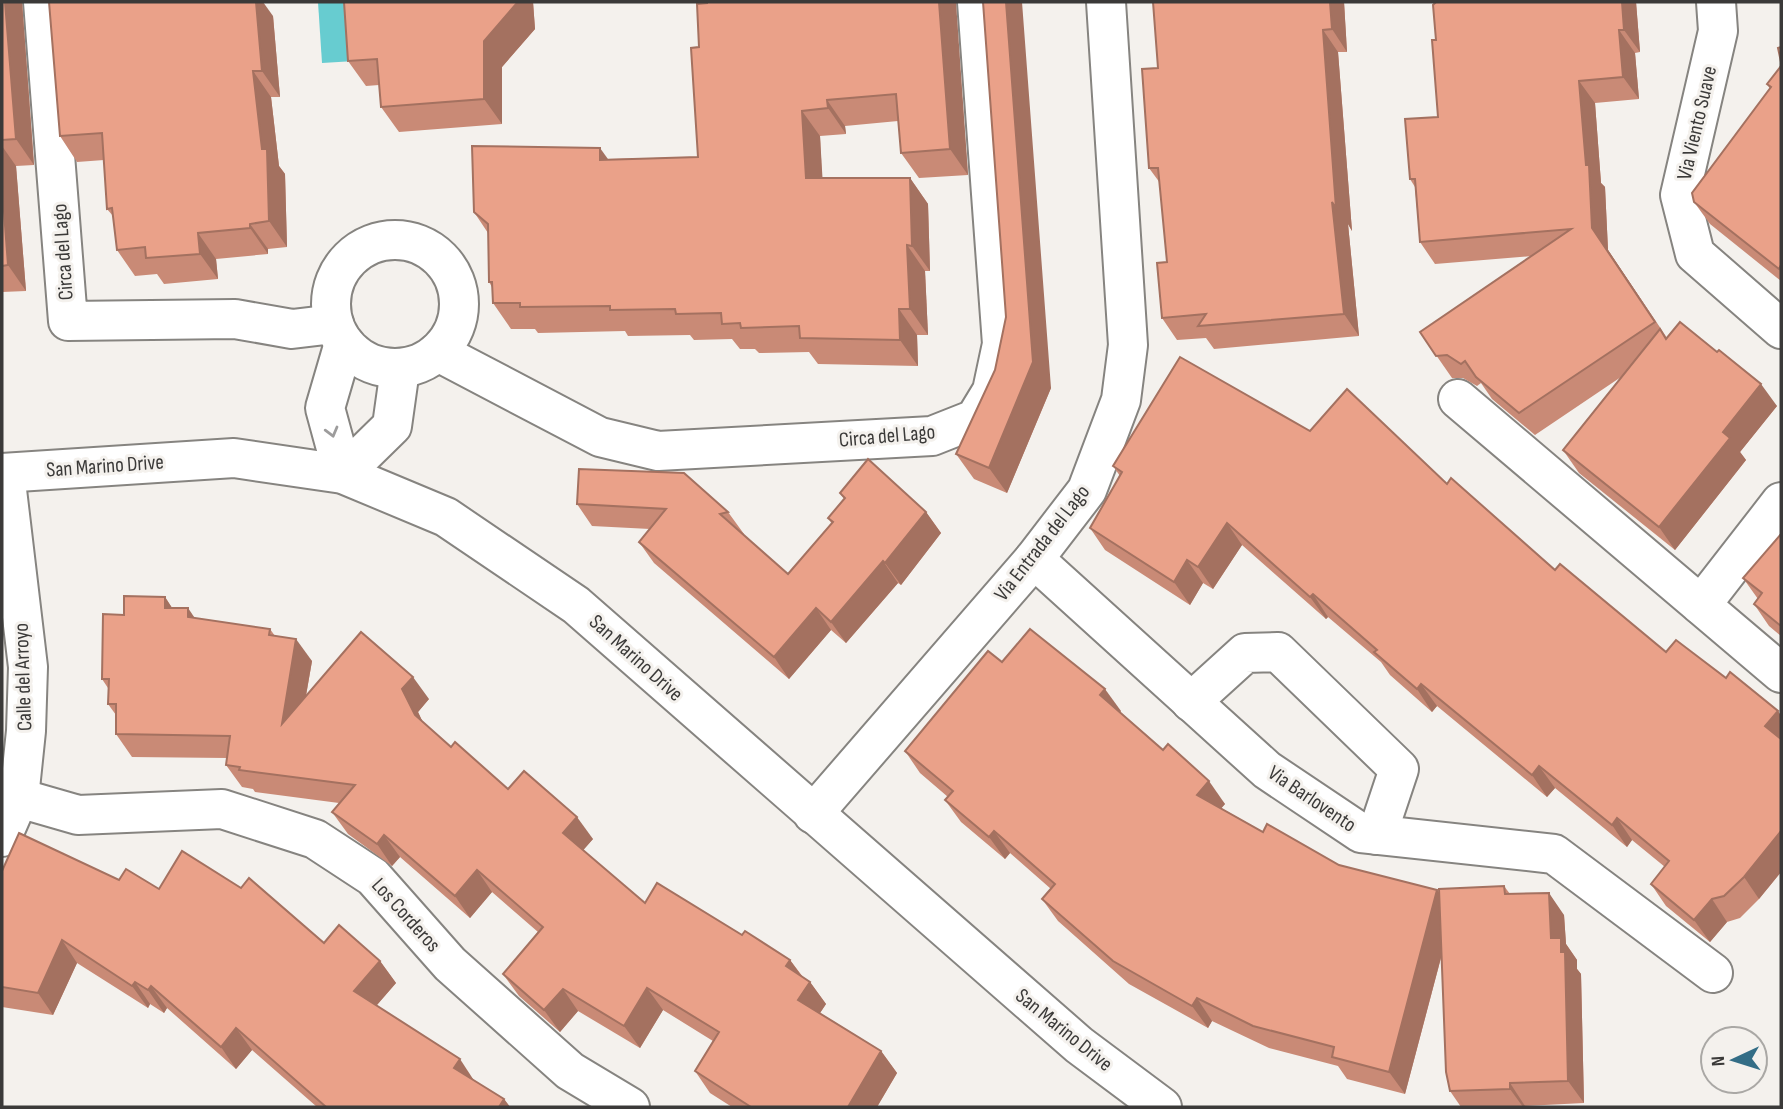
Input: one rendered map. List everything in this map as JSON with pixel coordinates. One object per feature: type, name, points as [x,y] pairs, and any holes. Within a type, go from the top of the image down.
[{"type":"street","name":"Circa del Lago","points":[[43,2],[68,321],[235,319],[339,334]]},
{"type":"street","name":"Circa del Lago","points":[[439,352],[600,437],[658,451],[932,436],[975,419],[992,391],[1002,344],[977,2]]},
{"type":"street","name":"Via Entrada del Lago","points":[[813,814],[1034,559],[1087,490],[1121,400],[1128,345],[1106,2]]},
{"type":"street","name":"Via Viento Suave","points":[[1716,2],[1718,31],[1680,195],[1695,254],[1781,329]]},
{"type":"street","points":[[339,334],[359,358],[379,367],[400,369],[421,364],[439,352],[452,336],[459,316],[460,296],[453,276],[441,258],[425,246],[404,240],[383,241],[362,249],[346,262],[335,281],[331,302],[339,334],[325,408],[344,474],[392,426],[400,369]]},
{"type":"street","points":[[1458,400],[1781,673]]},
{"type":"street","name":"San Marino Drive","points":[[4,473],[234,458],[344,474],[446,517],[576,605],[1079,1045],[1162,1107]]},
{"type":"street","name":"Calle del Arroyo","points":[[2,837],[19,798],[26,731],[28,667],[4,473]]},
{"type":"street","points":[[1701,605],[1781,502]]},
{"type":"street","name":"Via Barlovento","points":[[1034,559],[1267,771],[1361,833],[1553,854],[1713,973]]},
{"type":"street","points":[[1191,702],[1245,653],[1278,652],[1399,769],[1377,835]]},
{"type":"street","name":"Los Corderos","points":[[19,798],[78,815],[222,809],[315,839],[373,877],[450,964],[570,1071],[629,1107]]},
{"type":"water","points":[[318,2],[351,2],[355,61],[322,63]]},
{"type":"building","points":[[2,2],[5,2],[16,139],[2,140]]},
{"type":"building","points":[[49,2],[256,2],[262,71],[253,71],[262,149],[267,149],[269,221],[250,224],[250,228],[198,233],[200,254],[146,258],[145,247],[117,250],[112,208],[107,209],[102,133],[60,136]]},
{"type":"building","points":[[344,2],[517,3],[484,41],[484,99],[381,107],[377,59],[348,61]]},
{"type":"building","points":[[939,2],[950,149],[901,153],[896,94],[827,100],[828,108],[802,111],[806,178],[910,178],[912,246],[907,245],[910,309],[899,309],[900,340],[800,338],[799,326],[741,328],[740,323],[722,324],[721,313],[676,314],[675,309],[610,310],[610,306],[520,307],[520,303],[493,303],[492,282],[489,282],[488,224],[474,212],[472,146],[600,148],[600,160],[698,157],[691,48],[699,47],[697,4]]},
{"type":"building","points":[[983,2],[1006,2],[1033,362],[989,468],[956,454],[995,370],[1006,317]]},
{"type":"building","points":[[1153,2],[1330,2],[1332,29],[1323,30],[1336,208],[1332,202],[1344,314],[1198,326],[1206,314],[1162,318],[1157,263],[1167,262],[1158,168],[1149,168],[1142,69],[1158,68]]},
{"type":"building","points":[[1436,2],[1622,2],[1624,30],[1619,30],[1623,77],[1579,81],[1586,165],[1589,165],[1592,228],[1655,322],[1519,413],[1476,377],[1465,361],[1461,364],[1447,355],[1436,356],[1420,332],[1571,229],[1420,242],[1415,179],[1410,179],[1405,119],[1438,117],[1432,40],[1436,40],[1433,5]]},
{"type":"building","points":[[1781,66],[1779,269],[1694,202],[1692,193],[1771,87],[1767,84]]},
{"type":"building","points":[[2,185],[8,265],[2,266]]},
{"type":"building","points":[[1680,322],[1761,384],[1723,432],[1730,438],[1659,527],[1563,450],[1660,329],[1666,339]]},
{"type":"building","points":[[1180,357],[1310,431],[1347,389],[1447,484],[1451,478],[1555,570],[1560,564],[1666,652],[1676,640],[1726,678],[1730,672],[1778,711],[1765,726],[1781,739],[1781,831],[1744,877],[1724,896],[1712,899],[1694,920],[1651,884],[1669,861],[1617,818],[1612,825],[1539,766],[1532,775],[1421,684],[1417,689],[1313,594],[1310,597],[1227,523],[1198,567],[1187,560],[1174,582],[1090,528],[1122,472],[1113,466]]},
{"type":"building","points":[[868,459],[926,512],[885,563],[883,561],[831,622],[816,608],[774,657],[639,542],[666,509],[577,504],[579,469],[684,473],[728,512],[720,514],[788,574],[833,522],[828,518],[845,498],[840,493]]},
{"type":"building","points":[[1781,534],[1781,626],[1754,604],[1762,593],[1743,578]]},
{"type":"building","points":[[124,596],[165,597],[165,608],[188,608],[188,617],[270,629],[269,635],[296,639],[282,724],[361,632],[413,677],[402,689],[415,715],[451,747],[455,742],[508,789],[524,771],[577,817],[563,833],[645,903],[657,883],[742,935],[745,931],[790,960],[786,966],[810,982],[798,1000],[881,1051],[848,1107],[751,1107],[695,1071],[719,1032],[647,988],[624,1026],[563,989],[544,1010],[503,974],[543,927],[477,870],[455,896],[384,835],[377,844],[332,812],[355,785],[239,770],[240,767],[226,765],[230,736],[116,734],[116,704],[108,704],[109,679],[102,679],[103,614],[124,615]]},
{"type":"building","points":[[1030,629],[1105,689],[1100,695],[1163,750],[1168,744],[1209,781],[1197,795],[1263,832],[1267,824],[1339,865],[1437,890],[1389,1072],[1332,1057],[1334,1047],[1253,1026],[1197,998],[1192,1006],[1113,961],[1042,899],[1055,884],[994,831],[989,837],[945,800],[953,791],[905,751],[988,651],[1002,662]]},
{"type":"building","points":[[19,833],[119,880],[126,869],[159,889],[182,851],[241,888],[249,878],[324,943],[339,925],[380,961],[354,991],[460,1059],[454,1068],[504,1099],[499,1107],[324,1107],[236,1028],[221,1047],[151,986],[148,990],[135,982],[132,986],[62,940],[38,993],[2,987],[2,871]]},
{"type":"building","points":[[1504,886],[1505,894],[1549,893],[1551,938],[1561,938],[1561,952],[1565,952],[1568,1081],[1510,1083],[1510,1089],[1450,1091],[1446,1072],[1439,889]]}]
